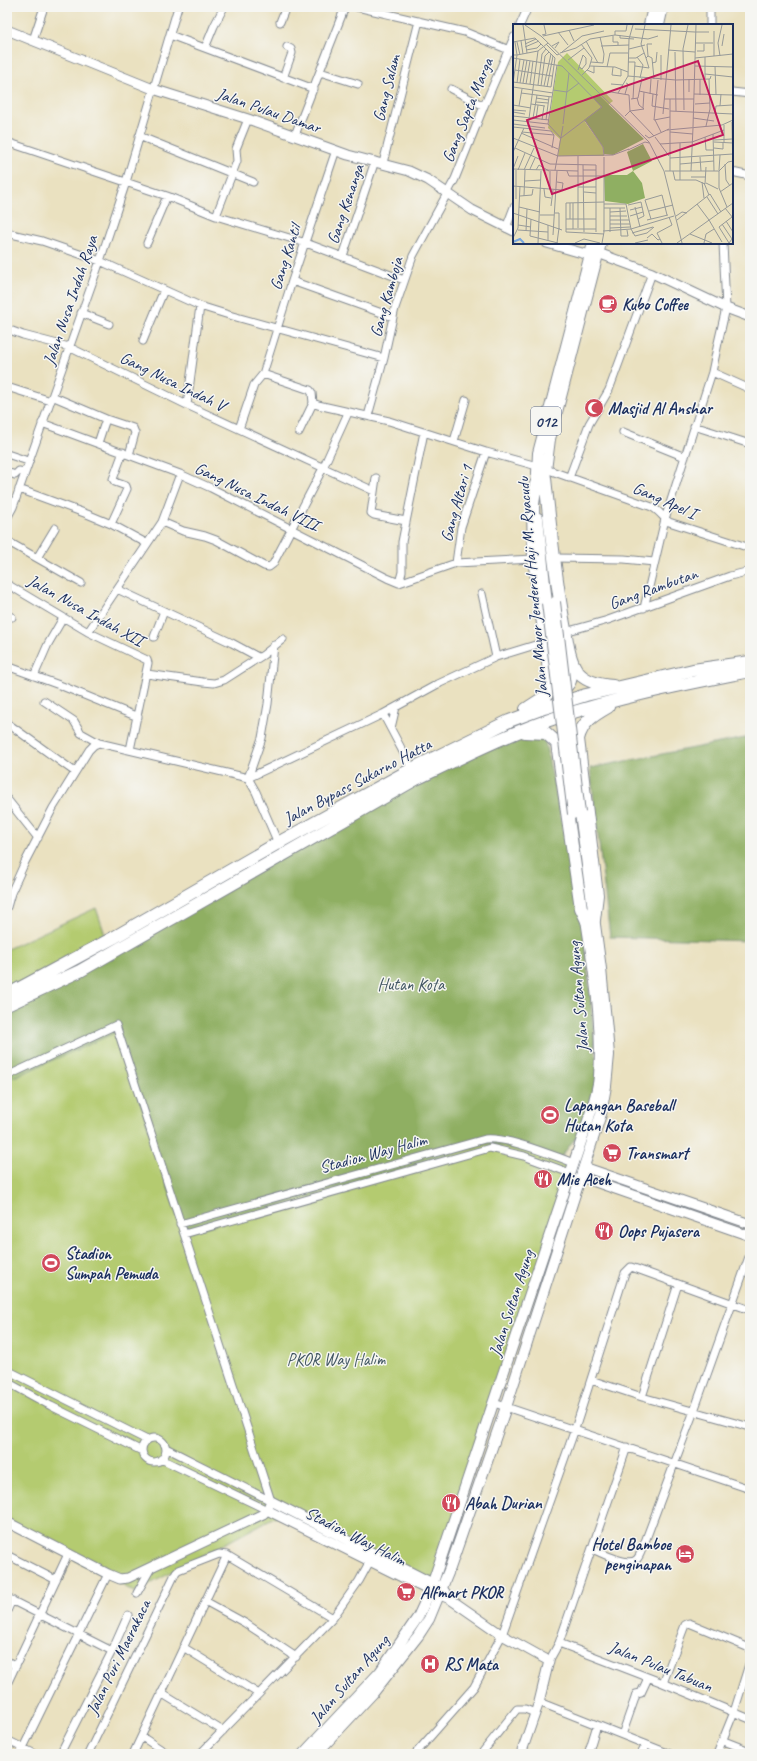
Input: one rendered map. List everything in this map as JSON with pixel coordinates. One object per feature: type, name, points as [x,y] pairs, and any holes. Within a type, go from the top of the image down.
[{"type":"highway","points":[[541,474],[571,673],[570,682],[566,687],[559,689],[554,686],[550,680]]},
{"type":"highway","points":[[509,721],[546,696],[550,687],[534,559],[533,504],[541,474]]},
{"type":"highway","points":[[568,648],[574,665],[583,677],[598,684],[626,686]]},
{"type":"highway","name":"Jalan Bypass Sukarno Hatta","points":[[7,1005],[80,971],[412,769],[509,721],[557,704],[626,686],[694,670],[750,662]]},
{"type":"highway","name":"Jalan Bypass Sukarno Hatta","points":[[7,995],[113,938],[278,843],[312,831],[468,754],[518,732],[555,718],[619,700],[750,671]]},
{"type":"highway","points":[[590,920],[597,895],[578,739],[580,730],[587,720],[619,700]]},
{"type":"highway","points":[[578,739],[571,727],[563,725],[557,730],[557,743],[581,908],[590,920]]},
{"type":"highway","points":[[518,732],[536,731],[546,733],[557,743]]},
{"type":"main road","points":[[649,24],[653,7]]},
{"type":"main road","points":[[659,24],[663,7]]},
{"type":"main road","name":"Jalan Mayor Jenderal Haji M. Ryacudu","points":[[592,244],[594,254]]},
{"type":"main road","name":"Jalan Mayor Jenderal Haji M. Ryacudu","points":[[576,813],[551,602],[541,474],[594,254],[600,244]]},
{"type":"main road","name":"Jalan Sultan Agung","points":[[303,1754],[380,1672],[450,1568],[506,1407],[601,1114],[609,1055],[606,1008],[590,920],[576,813]]},
{"type":"main road","name":"Jalan Sultan Agung","points":[[316,1754],[374,1693],[429,1619],[436,1590],[494,1403],[590,1114],[599,1078],[600,1046],[590,920]]},
{"type":"street","points":[[33,40],[44,7]]},
{"type":"street","name":"Jalan Nusa Indah Raya","points":[[7,518],[19,489],[100,261],[126,182],[178,7]]},
{"type":"street","points":[[205,48],[224,7]]},
{"type":"street","points":[[280,22],[286,7]]},
{"type":"street","points":[[295,136],[345,7]]},
{"type":"street","points":[[357,7],[465,32],[511,50]]},
{"type":"street","points":[[520,24],[528,7]]},
{"type":"street","points":[[710,7],[710,24]]},
{"type":"street","name":"Gang Salam","points":[[379,162],[419,21]]},
{"type":"street","name":"Jalan Pulau Damar","points":[[7,30],[153,88],[336,150],[416,174],[428,180],[472,210],[510,229]]},
{"type":"street","points":[[170,34],[314,90]]},
{"type":"street","points":[[283,78],[292,53],[291,49],[287,47]]},
{"type":"street","name":"Gang Sapta Marga","points":[[448,194],[456,179],[484,106],[511,50]]},
{"type":"street","points":[[320,72],[358,84]]},
{"type":"street","points":[[451,89],[484,106]]},
{"type":"street","points":[[733,92],[750,94]]},
{"type":"street","points":[[216,216],[237,161],[236,149],[248,119]]},
{"type":"street","points":[[140,136],[253,182]]},
{"type":"street","points":[[7,142],[167,196],[216,216],[306,242],[404,280]]},
{"type":"street","name":"Gang Kantil","points":[[239,429],[254,385],[263,374],[292,281],[336,150]]},
{"type":"street","name":"Gang Kenanga","points":[[343,256],[379,162]]},
{"type":"street","points":[[733,172],[750,176]]},
{"type":"street","name":"Gang Kamboja","points":[[368,416],[404,280],[413,256],[448,194]]},
{"type":"street","points":[[147,243],[167,196]]},
{"type":"street","points":[[510,229],[513,212]]},
{"type":"street","points":[[7,234],[42,241],[100,261],[200,306],[384,358]]},
{"type":"street","points":[[550,244],[594,254],[652,273],[726,308],[750,317]]},
{"type":"street","points":[[644,608],[665,519],[712,372],[726,308],[723,244]]},
{"type":"street","points":[[569,478],[589,424],[609,390],[652,273]]},
{"type":"street","points":[[292,281],[393,317]]},
{"type":"street","points":[[143,341],[164,290]]},
{"type":"street","points":[[187,405],[200,306]]},
{"type":"street","points":[[82,313],[109,324]]},
{"type":"street","name":"Gang Nusa Indah V","points":[[7,329],[24,336],[69,347],[187,405],[374,491]]},
{"type":"street","points":[[712,372],[750,389]]},
{"type":"street","points":[[263,374],[310,390],[312,393],[313,402],[299,432]]},
{"type":"street","points":[[7,387],[51,399],[133,428],[135,433],[126,454],[112,479],[114,482],[126,486],[127,489],[111,524]]},
{"type":"street","points":[[454,442],[466,400]]},
{"type":"street","name":"Gang Apel I","points":[[313,402],[348,413],[389,421],[424,432],[486,452],[541,474],[569,478],[652,508],[662,514],[665,519],[750,548]]},
{"type":"street","points":[[162,522],[183,531],[216,540],[269,567],[273,564],[323,468],[348,413]]},
{"type":"street","points":[[98,443],[106,419]]},
{"type":"street","name":"Gang Nusa Indah VIII","points":[[42,423],[180,474],[399,583]]},
{"type":"street","points":[[694,426],[750,444]]},
{"type":"street","points":[[399,583],[402,572],[402,542],[424,432]]},
{"type":"street","points":[[623,432],[685,456]]},
{"type":"street","name":"Gang Altari 1","points":[[456,563],[461,527],[486,452]]},
{"type":"street","points":[[7,454],[28,461]]},
{"type":"street","points":[[7,472],[15,475],[19,471],[24,472]]},
{"type":"street","points":[[88,632],[146,543],[162,522],[180,474]]},
{"type":"street","points":[[376,478],[370,512],[372,515],[406,521]]},
{"type":"street","points":[[19,489],[111,524],[146,543]]},
{"type":"street","points":[[37,558],[55,528]]},
{"type":"street","points":[[7,541],[81,583]]},
{"type":"street","points":[[554,558],[624,559],[654,562]]},
{"type":"street","points":[[399,583],[456,563],[534,559]]},
{"type":"street","name":"Gang Rambutan","points":[[565,632],[608,620],[730,576],[750,571]]},
{"type":"street","name":"Jalan Nusa Indah XII","points":[[7,584],[88,632],[146,660],[149,665],[147,674]]},
{"type":"street","points":[[117,589],[232,643],[258,657]]},
{"type":"street","points":[[482,594],[496,657]]},
{"type":"street","points":[[154,637],[164,612]]},
{"type":"street","points":[[34,676],[48,644],[63,618]]},
{"type":"street","points":[[130,750],[147,674],[214,683],[233,675],[283,639]]},
{"type":"street","points":[[44,701],[74,721],[81,733],[99,743],[248,778],[383,714],[438,684],[496,657],[545,642]]},
{"type":"street","points":[[274,645],[268,704],[262,738],[248,778],[256,792],[278,843]]},
{"type":"street","points":[[7,666],[138,717]]},
{"type":"street","points":[[391,728],[396,707]]},
{"type":"street","points":[[383,714],[412,769]]},
{"type":"street","points":[[7,723],[75,772]]},
{"type":"street","points":[[7,907],[11,893],[24,862],[53,808],[89,750],[94,745],[99,743]]},
{"type":"street","points":[[7,801],[38,838]]},
{"type":"street","points":[[7,1076],[116,1025],[184,1234],[269,1506],[263,1514],[151,1568],[128,1578],[120,1579],[7,1522]]},
{"type":"street","name":"Stadion Way Halim","points":[[180,1224],[485,1139],[528,1147],[574,1163]]},
{"type":"street","name":"Stadion Way Halim","points":[[184,1234],[490,1148],[524,1156],[570,1173]]},
{"type":"street","points":[[584,1167],[750,1224]]},
{"type":"street","points":[[581,1177],[750,1236]]},
{"type":"street","points":[[592,1549],[621,1561],[630,1563],[636,1560],[643,1547],[733,1305],[750,1254]]},
{"type":"street","points":[[415,1754],[474,1687],[502,1635],[575,1429],[625,1272],[628,1268],[637,1269],[750,1310]]},
{"type":"street","points":[[642,1397],[678,1284]]},
{"type":"street","points":[[7,1370],[147,1440]]},
{"type":"street","points":[[591,1380],[642,1397],[749,1425]]},
{"type":"street","points":[[7,1382],[142,1451]]},
{"type":"street","points":[[28,1394],[34,1383]]},
{"type":"street","points":[[494,1403],[750,1489]]},
{"type":"street","points":[[155,1437],[162,1441],[166,1448],[162,1460],[153,1462],[149,1461],[143,1455],[142,1447],[147,1440],[155,1437]]},
{"type":"street","points":[[521,1754],[539,1702],[550,1661],[559,1643],[627,1447]]},
{"type":"street","name":"Stadion Way Halim","points":[[166,1448],[370,1561],[436,1590]]},
{"type":"street","name":"Stadion Way Halim","points":[[162,1460],[269,1506],[436,1590]]},
{"type":"street","points":[[7,1684],[68,1554]]},
{"type":"street","name":"Jalan Puri Maerakaca","points":[[88,1754],[176,1572],[219,1554],[227,1555]]},
{"type":"street","points":[[7,1555],[56,1580]]},
{"type":"street","points":[[133,1754],[227,1555],[333,1618]]},
{"type":"street","points":[[200,1754],[333,1618],[359,1581],[370,1561]]},
{"type":"street","points":[[137,1593],[151,1568]]},
{"type":"street","points":[[22,1751],[108,1574]]},
{"type":"street","points":[[436,1590],[502,1635],[550,1661]]},
{"type":"street","points":[[7,1611],[10,1599],[40,1616],[112,1651]]},
{"type":"street","points":[[205,1601],[244,1623],[296,1657]]},
{"type":"street","points":[[60,1754],[112,1651],[128,1615]]},
{"type":"street","points":[[663,1683],[681,1634],[685,1625],[689,1623],[747,1647],[750,1650]]},
{"type":"street","name":"Jalan Pulau Tabuan","points":[[559,1643],[663,1683],[750,1719]]},
{"type":"street","points":[[183,1647],[259,1694]]},
{"type":"street","points":[[7,1661],[16,1666]]},
{"type":"street","points":[[717,1754],[724,1741],[750,1661]]},
{"type":"street","points":[[622,1735],[636,1694],[641,1693],[648,1678]]},
{"type":"street","points":[[161,1693],[223,1731]]},
{"type":"street","points":[[539,1702],[670,1754]]},
{"type":"street","points":[[481,1754],[517,1709],[525,1709],[535,1713]]},
{"type":"street","points":[[588,1754],[597,1725]]},
{"type":"street","points":[[142,1737],[168,1754]]},
{"type":"street","points":[[7,1740],[22,1751],[35,1754]]},
{"type":"street","points":[[724,1741],[747,1750],[748,1754]]},
{"type":"street","points":[[641,1754],[646,1745]]},
{"type":"green space","name":"Hutan Kota","points":[[544,737],[583,922],[598,1077],[588,1121],[559,1160],[488,1143],[183,1234],[117,1032],[12,1078],[7,1068],[7,1010],[457,758],[512,739]]},
{"type":"green space","points":[[750,737],[750,941],[610,937],[590,768]]},
{"type":"green space","name":"PKOR Way Halim","points":[[96,908],[204,1227],[488,1143],[526,1147],[573,1164],[432,1587],[372,1556],[282,1513],[135,1592],[7,1523],[7,949]]},
{"type":"place","name":"Kubo Coffee","points":[[608,304]]},
{"type":"place","name":"Masjid Al Anshar","points":[[594,408]]},
{"type":"place","name":"Lapangan Baseball Hutan Kota","points":[[550,1115]]},
{"type":"place","name":"Transmart","points":[[612,1153]]},
{"type":"place","name":"Mie Aceh","points":[[543,1179]]},
{"type":"place","name":"Oops Pujasera","points":[[604,1231]]},
{"type":"place","name":"Stadion Sumpah Pemuda","points":[[51,1263]]},
{"type":"place","name":"Abah Durian","points":[[451,1503]]},
{"type":"place","name":"Hotel Bamboe penginapan","points":[[685,1554]]},
{"type":"place","name":"Alfmart PKOR","points":[[406,1592]]},
{"type":"place","name":"RS Mata","points":[[430,1664]]}]
